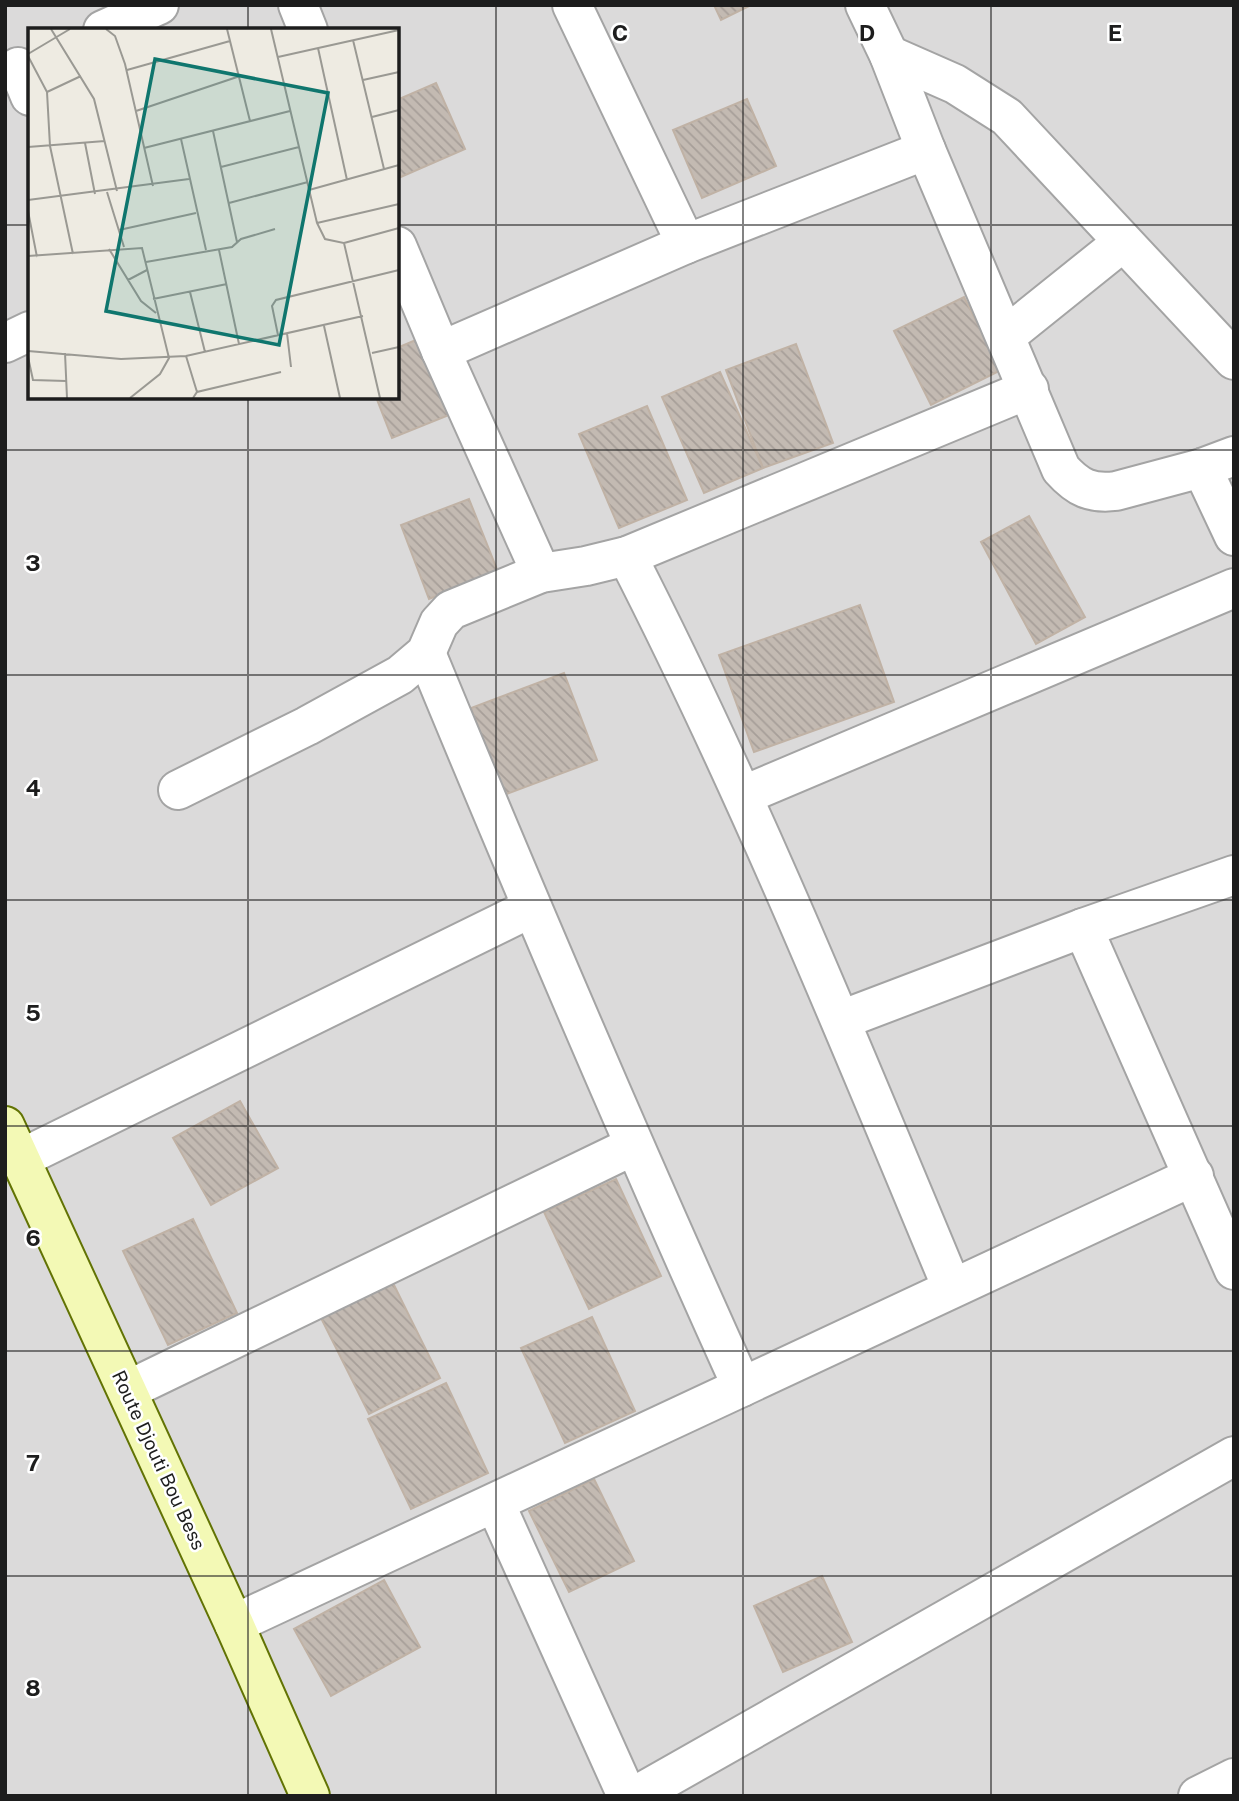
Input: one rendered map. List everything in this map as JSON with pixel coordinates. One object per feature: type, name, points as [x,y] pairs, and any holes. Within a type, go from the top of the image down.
[{"type":"main road","name":"Route Djouti Bou Bess","points":[[13,1143],[128,1390],[310,1796]]},
{"type":"street","points":[[107,28],[159,5]]},
{"type":"street","points":[[298,5],[307,28]]},
{"type":"street","points":[[572,5],[686,244]]},
{"type":"street","points":[[865,5],[889,55],[926,149],[1062,469],[1081,487],[1102,493],[1218,462],[1234,537]]},
{"type":"street","points":[[889,55],[955,84],[1007,117],[1234,360]]},
{"type":"street","points":[[441,351],[686,244],[926,149]]},
{"type":"street","points":[[1006,336],[1123,242]]},
{"type":"street","points":[[399,251],[541,573]]},
{"type":"street","points":[[5,342],[28,332]]},
{"type":"street","points":[[178,790],[400,675],[426,653],[439,623],[451,610],[541,573],[586,566],[627,555],[1029,388]]},
{"type":"street","points":[[627,555],[744,795],[952,1288]]},
{"type":"street","points":[[744,795],[1234,588]]},
{"type":"street","points":[[426,653],[633,1146],[742,1387]]},
{"type":"street","points":[[841,1020],[1234,874]]},
{"type":"street","points":[[13,1143],[531,908]]},
{"type":"street","points":[[1083,928],[1234,1270]]},
{"type":"street","points":[[128,1390],[633,1146]]},
{"type":"street","points":[[234,1624],[1194,1175]]},
{"type":"street","points":[[635,1796],[1234,1456]]},
{"type":"street","points":[[495,1503],[628,1796]]},
{"type":"street","points":[[1198,1796],[1234,1778]]},
{"type":"shaded area","points":[[5,5],[1234,5],[1234,1796],[5,1796]]},
{"type":"building","points":[[714,5],[751,5],[721,20]]},
{"type":"building","points":[[436,83],[465,149],[401,177],[399,99]]},
{"type":"building","points":[[747,99],[776,166],[702,198],[673,130]]},
{"type":"building","points":[[964,297],[1001,370],[931,405],[894,331]]},
{"type":"building","points":[[418,339],[449,415],[392,438],[377,399],[399,399],[399,347]]},
{"type":"building","points":[[796,344],[833,443],[763,468],[726,370]]},
{"type":"building","points":[[720,372],[763,468],[704,493],[662,397]]},
{"type":"building","points":[[647,406],[687,500],[619,528],[579,434]]},
{"type":"building","points":[[469,499],[498,572],[429,599],[401,525]]},
{"type":"building","points":[[1029,516],[1085,617],[1036,644],[981,542]]},
{"type":"building","points":[[860,605],[894,702],[754,752],[719,655]]},
{"type":"building","points":[[564,673],[597,760],[504,795],[471,708]]},
{"type":"building","points":[[240,1101],[278,1168],[211,1205],[173,1138]]},
{"type":"building","points":[[616,1179],[661,1276],[589,1309],[544,1212]]},
{"type":"building","points":[[193,1219],[237,1313],[168,1345],[123,1251]]},
{"type":"building","points":[[389,1275],[440,1378],[369,1414],[317,1310]]},
{"type":"building","points":[[592,1317],[635,1411],[565,1443],[521,1348]]},
{"type":"building","points":[[446,1383],[488,1473],[411,1509],[368,1419]]},
{"type":"building","points":[[594,1479],[634,1561],[569,1592],[529,1511]]},
{"type":"building","points":[[822,1576],[852,1642],[783,1672],[754,1606]]},
{"type":"building","points":[[384,1580],[420,1647],[331,1696],[294,1629]]}]
